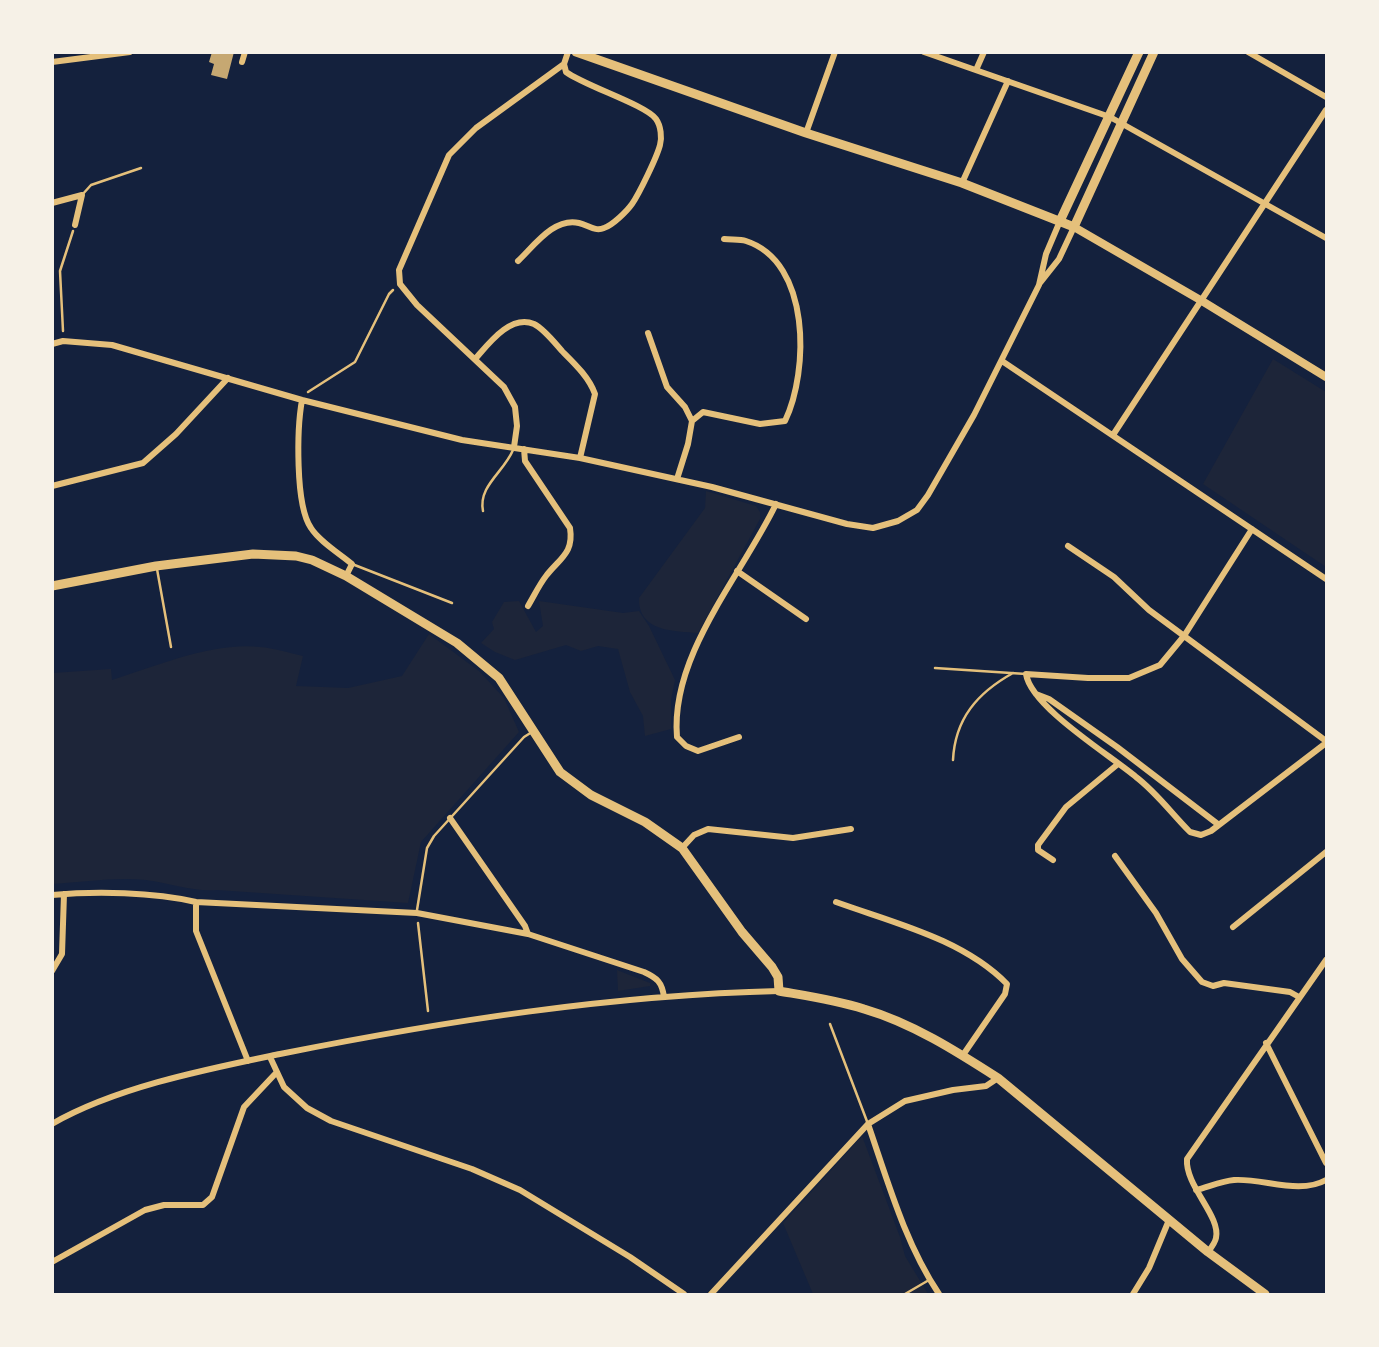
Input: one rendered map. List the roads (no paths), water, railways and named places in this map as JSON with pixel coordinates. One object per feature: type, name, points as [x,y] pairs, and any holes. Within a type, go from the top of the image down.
[{"type":"main road","points":[[576,52],[806,133],[962,184],[1074,227],[1154,52]]},
{"type":"main road","points":[[1060,221],[1139,52]]},
{"type":"main road","points":[[52,586],[156,566],[268,554],[312,561],[346,576],[457,643],[499,678],[560,772],[591,795],[645,822],[682,848],[742,932],[772,967],[778,977],[779,991],[866,1009],[912,1028],[963,1055],[998,1077],[1208,1252],[1265,1294]]},
{"type":"street","points":[[52,62],[130,52]]},
{"type":"street","points":[[242,62],[245,52]]},
{"type":"street","points":[[518,261],[563,222],[578,222],[597,230],[606,228],[632,204],[660,145],[661,132],[656,119],[643,109],[577,80],[566,72],[564,64],[568,52]]},
{"type":"street","points":[[806,133],[835,52]]},
{"type":"street","points":[[924,52],[1110,117],[1326,237]]},
{"type":"street","points":[[976,70],[984,52]]},
{"type":"street","points":[[1248,52],[1326,97]]},
{"type":"street","points":[[514,447],[517,426],[515,407],[504,387],[418,305],[400,284],[399,270],[449,155],[456,146],[476,128],[564,64]]},
{"type":"street","points":[[962,184],[1008,81]]},
{"type":"street","points":[[1113,435],[1326,110]]},
{"type":"street","points":[[52,203],[82,195],[75,225]]},
{"type":"street","points":[[52,344],[63,341],[112,345],[302,400],[462,440],[580,458],[873,527],[898,521],[917,510],[960,441],[1038,285],[1046,254],[1060,221]]},
{"type":"street","points":[[1038,285],[1059,259],[1074,227],[1326,377]]},
{"type":"street","points":[[692,421],[703,412],[760,424],[785,421],[800,374],[799,311],[790,284],[770,254],[746,240],[724,239]]},
{"type":"street","points":[[476,358],[512,325],[522,322],[535,324],[579,369],[595,394],[580,458]]},
{"type":"street","points":[[648,333],[667,387],[685,407],[692,421],[677,479]]},
{"type":"street","points":[[1002,361],[1326,579]]},
{"type":"street","points":[[52,485],[143,463],[176,434],[228,378]]},
{"type":"street","points":[[302,400],[298,421],[303,515],[312,531],[352,564],[346,576]]},
{"type":"street","points":[[524,449],[525,461],[570,528],[572,539],[569,550],[545,577],[528,606]]},
{"type":"street","points":[[739,737],[698,751],[686,746],[677,737],[676,724],[684,678],[698,643],[776,504]]},
{"type":"street","points":[[1068,546],[1114,576],[1149,610],[1184,636],[1326,742],[1211,831],[1201,835],[1190,832],[1138,778],[1046,706],[1027,684],[1026,674],[1129,678],[1160,665],[1184,636],[1252,529]]},
{"type":"street","points":[[737,571],[806,619]]},
{"type":"street","points":[[1033,693],[1049,699],[1117,747],[1219,825]]},
{"type":"street","points":[[1053,860],[1038,850],[1038,845],[1066,807],[1118,764]]},
{"type":"street","points":[[450,818],[528,934]]},
{"type":"street","points":[[682,848],[694,835],[708,829],[793,838],[851,829]]},
{"type":"street","points":[[1233,927],[1326,852]]},
{"type":"street","points":[[1115,856],[1156,913],[1182,959],[1202,982],[1213,986],[1224,983],[1290,992],[1299,997]]},
{"type":"street","points":[[52,971],[62,954],[64,894]]},
{"type":"street","points":[[52,895],[157,896],[196,902],[417,913],[528,934],[644,972],[657,978],[663,986],[664,996]]},
{"type":"street","points":[[196,902],[196,931],[248,1061]]},
{"type":"street","points":[[836,902],[950,944],[1007,984],[1005,994],[963,1055]]},
{"type":"street","points":[[1208,1252],[1216,1240],[1216,1225],[1186,1169],[1187,1158],[1326,960]]},
{"type":"street","points":[[52,1124],[111,1096],[248,1061],[402,1029],[664,996],[779,991]]},
{"type":"street","points":[[1266,1043],[1326,1163]]},
{"type":"street","points":[[270,1056],[284,1087],[307,1108],[331,1121],[472,1169],[520,1190],[599,1237],[684,1294]]},
{"type":"street","points":[[52,1262],[145,1210],[164,1206],[203,1205],[212,1197],[244,1107],[276,1073]]},
{"type":"street","points":[[711,1294],[868,1124],[905,1101],[986,1086],[998,1077]]},
{"type":"street","points":[[868,1124],[894,1200],[929,1280],[939,1294]]},
{"type":"street","points":[[1196,1190],[1232,1180],[1305,1185],[1319,1184],[1326,1180]]},
{"type":"street","points":[[1133,1294],[1149,1268],[1169,1220]]},
{"type":"lane","points":[[82,195],[91,185],[141,168]]},
{"type":"lane","points":[[483,511],[484,492],[509,459],[514,447]]},
{"type":"lane","points":[[352,564],[452,603]]},
{"type":"lane","points":[[156,566],[171,647]]},
{"type":"lane","points":[[935,668],[1026,674]]},
{"type":"lane","points":[[953,760],[958,730],[974,701],[1013,673]]},
{"type":"lane","points":[[417,913],[427,848],[434,836],[524,737],[532,732]]},
{"type":"lane","points":[[830,1024],[868,1124]]},
{"type":"lane","points":[[905,1294],[929,1280]]}]
